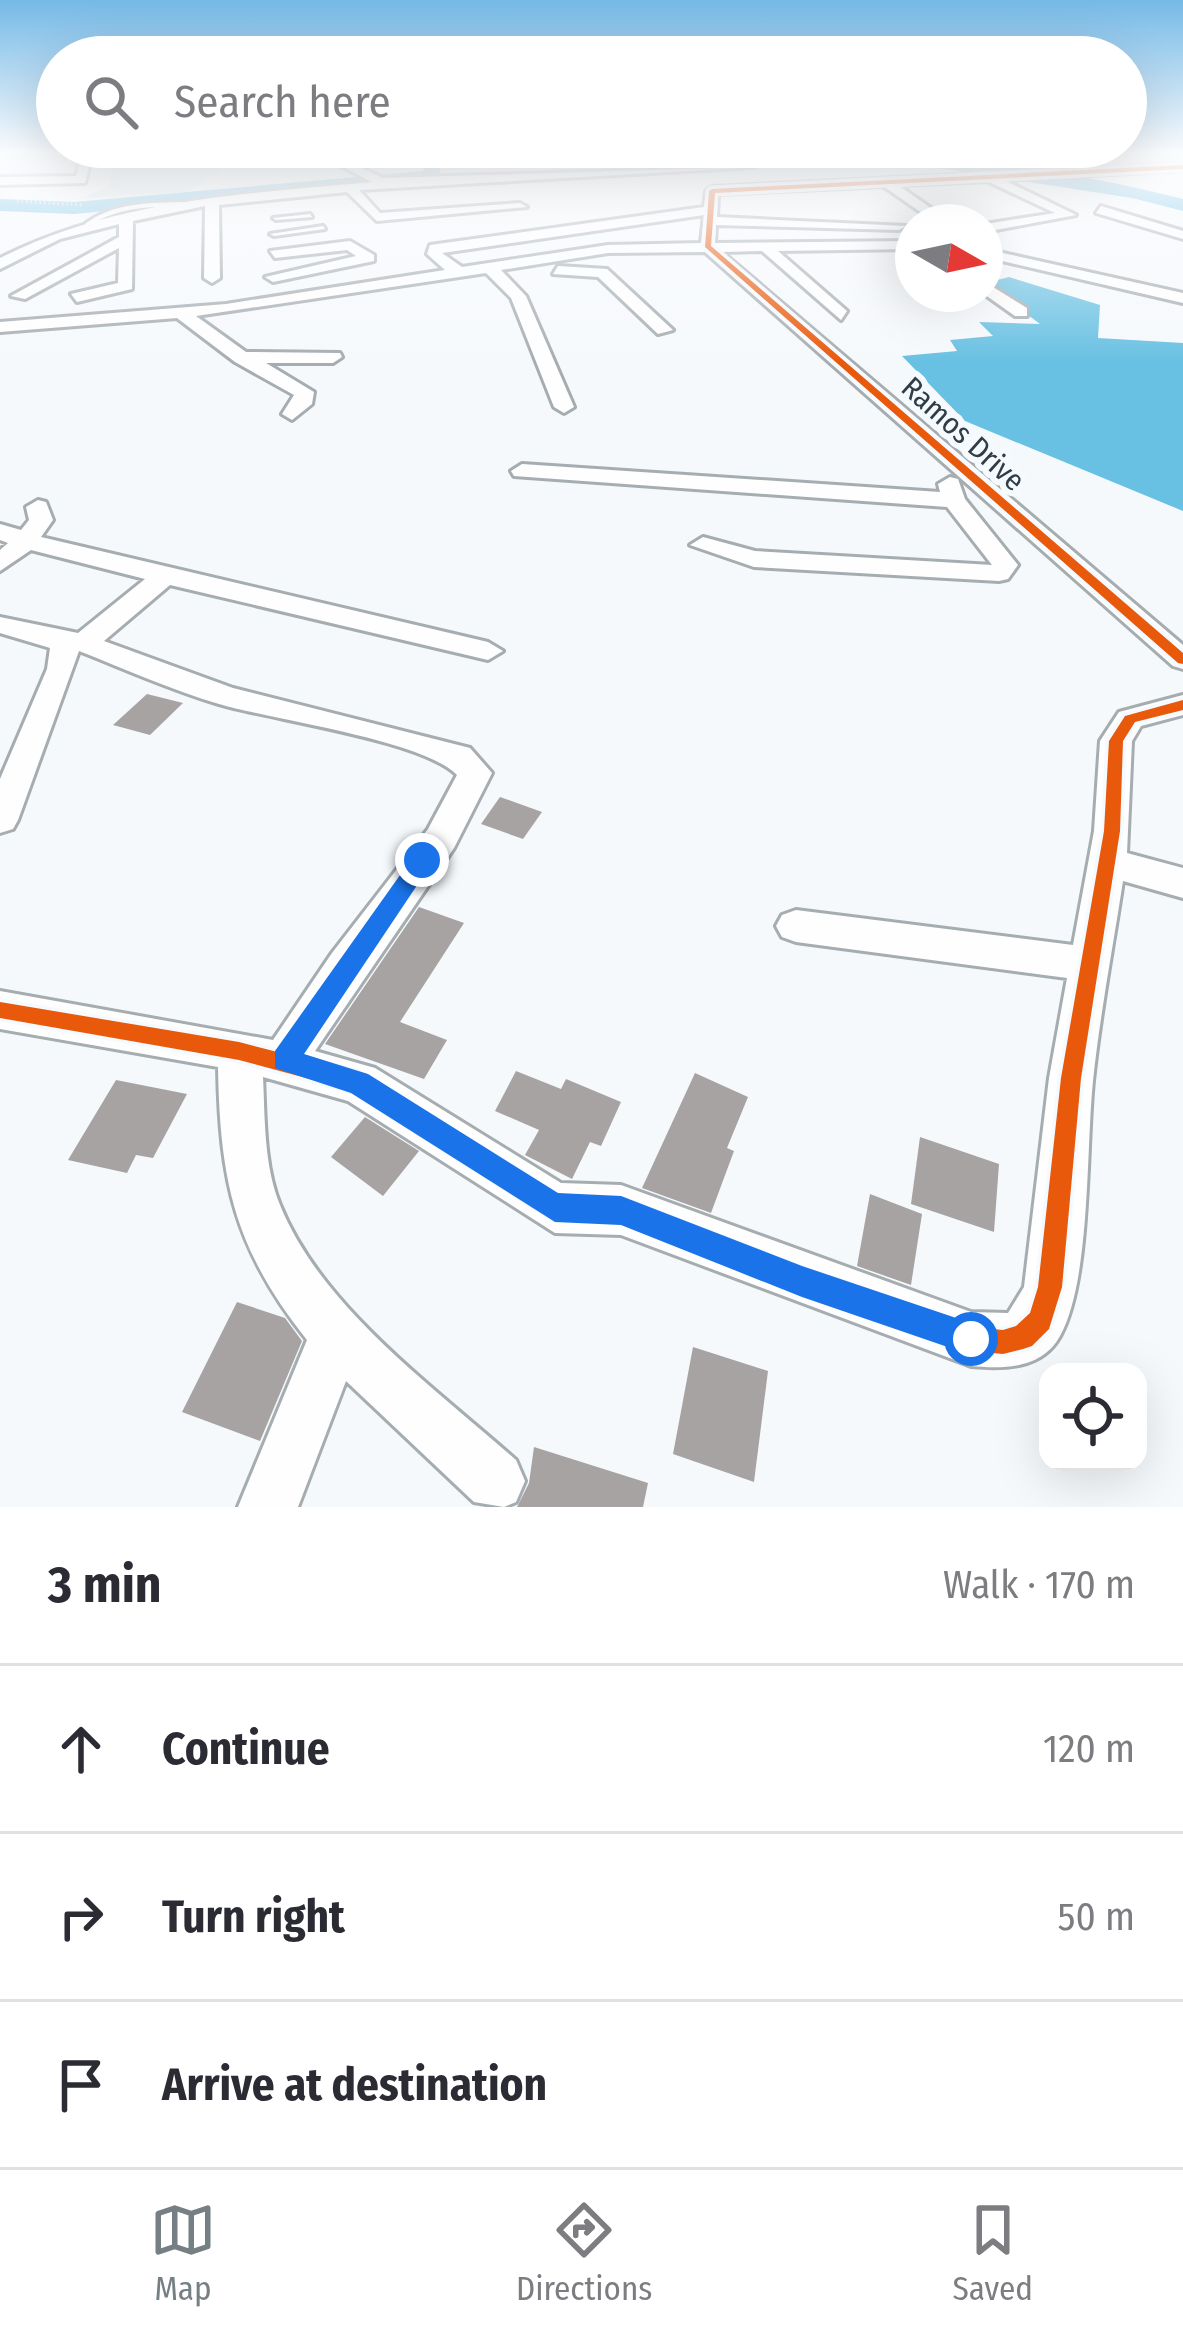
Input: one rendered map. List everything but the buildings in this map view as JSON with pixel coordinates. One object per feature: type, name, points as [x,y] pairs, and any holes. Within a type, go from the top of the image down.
[{"type":"street","points":[[19,296],[142,222]]},
{"type":"street","points":[[212,222],[212,278]]},
{"type":"street","points":[[273,302],[276,222]]},
{"type":"street","points":[[458,272],[435,248],[608,222]]},
{"type":"street","points":[[708,247],[710,222]]},
{"type":"street","points":[[822,222],[895,225]]},
{"type":"street","points":[[880,222],[884,225]]},
{"type":"street","points":[[1003,226],[1025,222]]},
{"type":"street","points":[[1139,222],[1183,235]]},
{"type":"street","points":[[1126,231],[1181,222]]},
{"type":"street","points":[[0,264],[49,238],[92,227],[126,229]]},
{"type":"street","points":[[77,297],[126,286],[126,229]]},
{"type":"street","points":[[273,277],[369,257],[350,244],[275,254]]},
{"type":"street","points":[[0,327],[182,314],[630,247],[768,250],[895,246]]},
{"type":"street","name":"Ramos Drive","points":[[708,247],[1183,660]]},
{"type":"street","points":[[768,250],[841,315]]},
{"type":"street","points":[[545,257],[558,271],[602,272],[664,330]]},
{"type":"street","points":[[1003,258],[1183,301]]},
{"type":"street","points":[[488,267],[518,296],[564,407]]},
{"type":"street","points":[[388,284],[406,300]]},
{"type":"street","points":[[1147,299],[1183,301]]},
{"type":"street","points":[[1003,300],[1021,312]]},
{"type":"street","points":[[182,314],[242,358],[304,392],[305,400],[292,414]]},
{"type":"street","points":[[242,358],[333,357]]},
{"type":"street","points":[[703,545],[754,559],[812,564],[974,576],[1004,570],[1001,556],[954,500],[950,484],[960,468]]},
{"type":"street","points":[[522,471],[954,500]]},
{"type":"street","points":[[0,563],[26,541],[41,520],[38,507]]},
{"type":"street","points":[[0,531],[164,576],[488,651]]},
{"type":"street","points":[[0,820],[62,669],[65,648],[164,576]]},
{"type":"street","points":[[0,625],[71,640],[225,696],[315,713],[436,748],[458,756],[475,772],[475,784],[459,813],[342,971],[262,1055],[242,1116],[257,1214],[281,1259],[338,1330],[495,1481]]},
{"type":"street","points":[[0,1010],[262,1055],[358,1083],[555,1208],[621,1210],[802,1281],[971,1339],[1004,1342],[1023,1337],[1040,1320],[1050,1287],[1120,729],[1130,719],[1183,705]]},
{"type":"street","points":[[1106,862],[1183,883]]},
{"type":"street","points":[[796,926],[1087,964]]},
{"type":"street","points":[[268,1507],[338,1330]]},
{"type":"lane","points":[[90,222],[92,227]]},
{"type":"lane","points":[[275,226],[288,222]]},
{"type":"lane","points":[[275,226],[323,228]]},
{"type":"water","points":[[1003,278],[1100,305],[1098,338],[1183,343],[1183,511],[965,421],[902,356],[957,351],[950,340],[993,336],[979,322],[1040,324],[1003,296]]},
{"type":"cycle path","points":[[710,222],[708,247],[1183,660]]},
{"type":"cycle path","points":[[0,1010],[239,1051],[359,1083],[555,1208],[621,1210],[802,1281],[971,1339],[1003,1342],[1023,1337],[1040,1320],[1050,1287],[1071,1078],[1112,831],[1116,741],[1130,719],[1183,705]]},
{"type":"route","points":[[422,860],[285,1060],[358,1083],[555,1208],[621,1210],[802,1281],[971,1339]]}]
